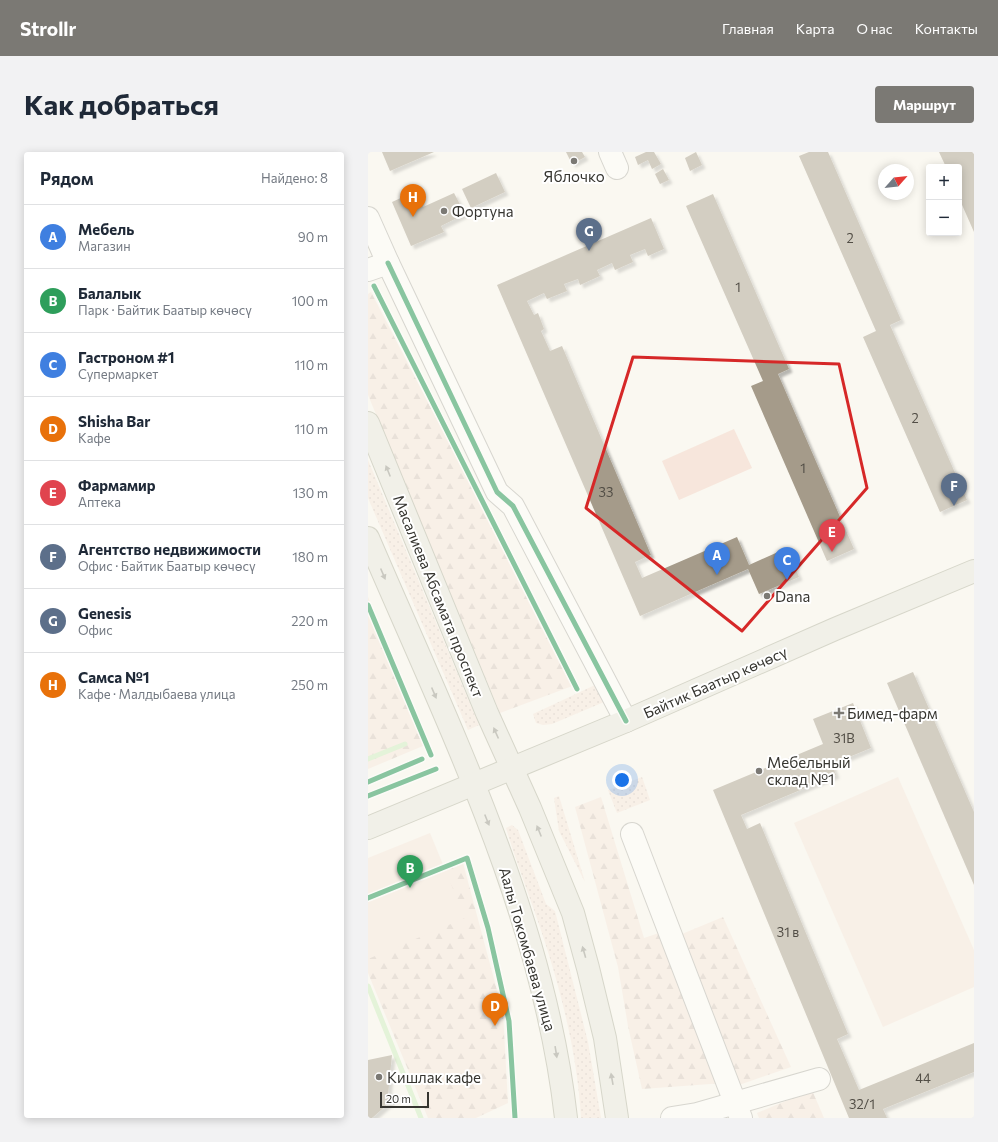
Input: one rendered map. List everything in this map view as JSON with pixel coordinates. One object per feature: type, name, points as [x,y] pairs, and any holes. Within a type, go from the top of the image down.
[{"type":"main road","name":"Масалиева Абсамата проспект","points":[[368,423],[487,713],[512,769]]},
{"type":"main road","points":[[368,538],[472,784]]},
{"type":"main road","name":"Байтик Баатыр көчөсү","points":[[368,828],[626,721],[835,629],[974,571]]},
{"type":"main road","points":[[512,769],[573,913],[605,1038],[617,1118]]},
{"type":"main road","name":"Аалы Токомбаева улица","points":[[472,784],[498,845],[539,979],[555,1045],[566,1118]]},
{"type":"street","points":[[368,218],[378,267],[497,492],[514,506],[626,721]]},
{"type":"street","points":[[632,834],[738,1111]]},
{"type":"street","points":[[672,1118],[697,1114],[738,1111],[819,1079]]},
{"type":"highlighted area","points":[[633,357],[839,364],[867,488],[742,631],[586,508]]},
{"type":"green space","points":[[371,292],[575,685],[500,713],[368,395],[368,294]]},
{"type":"green space","points":[[734,429],[752,468],[679,500],[662,461]]},
{"type":"green space","points":[[368,460],[479,725],[468,730],[368,498]]},
{"type":"green space","points":[[368,597],[430,743],[368,769]]},
{"type":"green space","points":[[595,685],[604,702],[552,724],[543,725],[536,723],[533,714]]},
{"type":"green space","points":[[642,777],[650,800],[617,813],[608,790]]},
{"type":"green space","points":[[898,777],[974,950],[974,987],[883,1027],[794,823]]},
{"type":"green space","points":[[559,796],[585,882],[559,831],[554,798]]},
{"type":"green space","points":[[601,797],[644,938],[662,932],[724,1083],[642,1089],[628,1026],[618,967],[575,807]]},
{"type":"green space","points":[[512,825],[518,830],[546,904],[555,911],[588,1042],[601,1118],[581,1118],[577,1077],[570,1035],[555,975],[544,939],[506,828]]},
{"type":"green space","points":[[430,833],[465,918],[368,959],[368,858]]},
{"type":"green space","points":[[463,863],[503,1013],[508,1103],[476,1118],[428,1118],[368,973],[368,903]]},
{"type":"green space","points":[[723,917],[791,1067],[739,1085],[682,934]]},
{"type":"green space","points":[[812,1090],[824,1118],[759,1118],[757,1113]]},
{"type":"building","points":[[382,152],[434,152],[390,171]]},
{"type":"building","name":"Яблочко","points":[[566,152],[582,152],[585,157],[572,164]]},
{"type":"building","points":[[646,152],[654,152],[661,164],[652,169],[648,160],[638,165],[635,157]]},
{"type":"building","points":[[696,152],[702,165],[690,171],[685,158]]},
{"type":"building","points":[[809,152],[828,152],[901,320],[890,325],[967,500],[940,512],[863,337],[876,331],[799,156]]},
{"type":"building","points":[[939,152],[973,152],[974,154],[974,232],[962,205],[962,164],[945,164]]},
{"type":"building","points":[[663,169],[669,180],[660,184],[655,174]]},
{"type":"building","points":[[496,173],[505,192],[471,208],[462,189]]},
{"type":"building","points":[[416,191],[423,207],[454,193],[465,214],[441,226],[444,232],[411,246],[392,202]]},
{"type":"building","points":[[713,194],[789,369],[778,374],[854,549],[827,561],[751,386],[763,381],[686,206]]},
{"type":"building","points":[[651,218],[664,249],[648,256],[645,249],[630,255],[633,262],[615,270],[612,263],[597,270],[600,276],[580,285],[578,279],[564,284],[567,291],[547,299],[544,293],[527,301],[534,315],[538,313],[544,329],[541,331],[550,351],[562,346],[651,555],[635,562],[642,578],[737,537],[749,565],[787,548],[799,577],[759,594],[748,569],[640,616],[497,285]]},
{"type":"building","points":[[913,672],[974,812],[974,885],[887,683]]},
{"type":"building","points":[[853,703],[871,748],[832,764],[836,775],[741,815],[747,829],[760,823],[848,1034],[837,1039],[859,1090],[974,1043],[974,1072],[883,1109],[887,1118],[849,1118],[713,790],[823,744],[813,719]]},
{"type":"building","name":"Кишлак кафе","points":[[392,1055],[388,1095],[397,1096],[372,1118],[368,1118],[368,1060]]},
{"type":"waterway","points":[[368,759],[405,744]]},
{"type":"waterway","points":[[368,986],[421,1118]]},
{"type":"cycle path","points":[[388,263],[497,492],[513,506],[626,721]]},
{"type":"cycle path","points":[[374,286],[577,689]]},
{"type":"cycle path","points":[[368,605],[431,755]]},
{"type":"cycle path","points":[[368,782],[422,759]]},
{"type":"cycle path","points":[[368,796],[436,769]]},
{"type":"cycle path","points":[[368,898],[467,858],[488,928],[509,1021],[515,1118]]},
{"type":"place","name":"Яблочко","points":[[574,161]]},
{"type":"place","name":"Фортуна","points":[[444,211]]},
{"type":"place","name":"Самса №1","points":[[413,217]]},
{"type":"place","name":"Genesis","points":[[589,251]]},
{"type":"place","name":"Агентство недвижимости","points":[[954,506]]},
{"type":"place","name":"Фармамир","points":[[832,552]]},
{"type":"place","name":"Мебель","points":[[717,575]]},
{"type":"place","name":"Гастроном #1","points":[[787,580]]},
{"type":"place","name":"Dana","points":[[767,596]]},
{"type":"place","name":"Бимед-фарм","points":[[839,713]]},
{"type":"place","name":"Мебельный склад №1","points":[[759,771]]},
{"type":"place","name":"Балалык","points":[[410,888]]},
{"type":"place","name":"Shisha Bar","points":[[495,1026]]},
{"type":"place","name":"Кишлак кафе","points":[[379,1077]]}]
